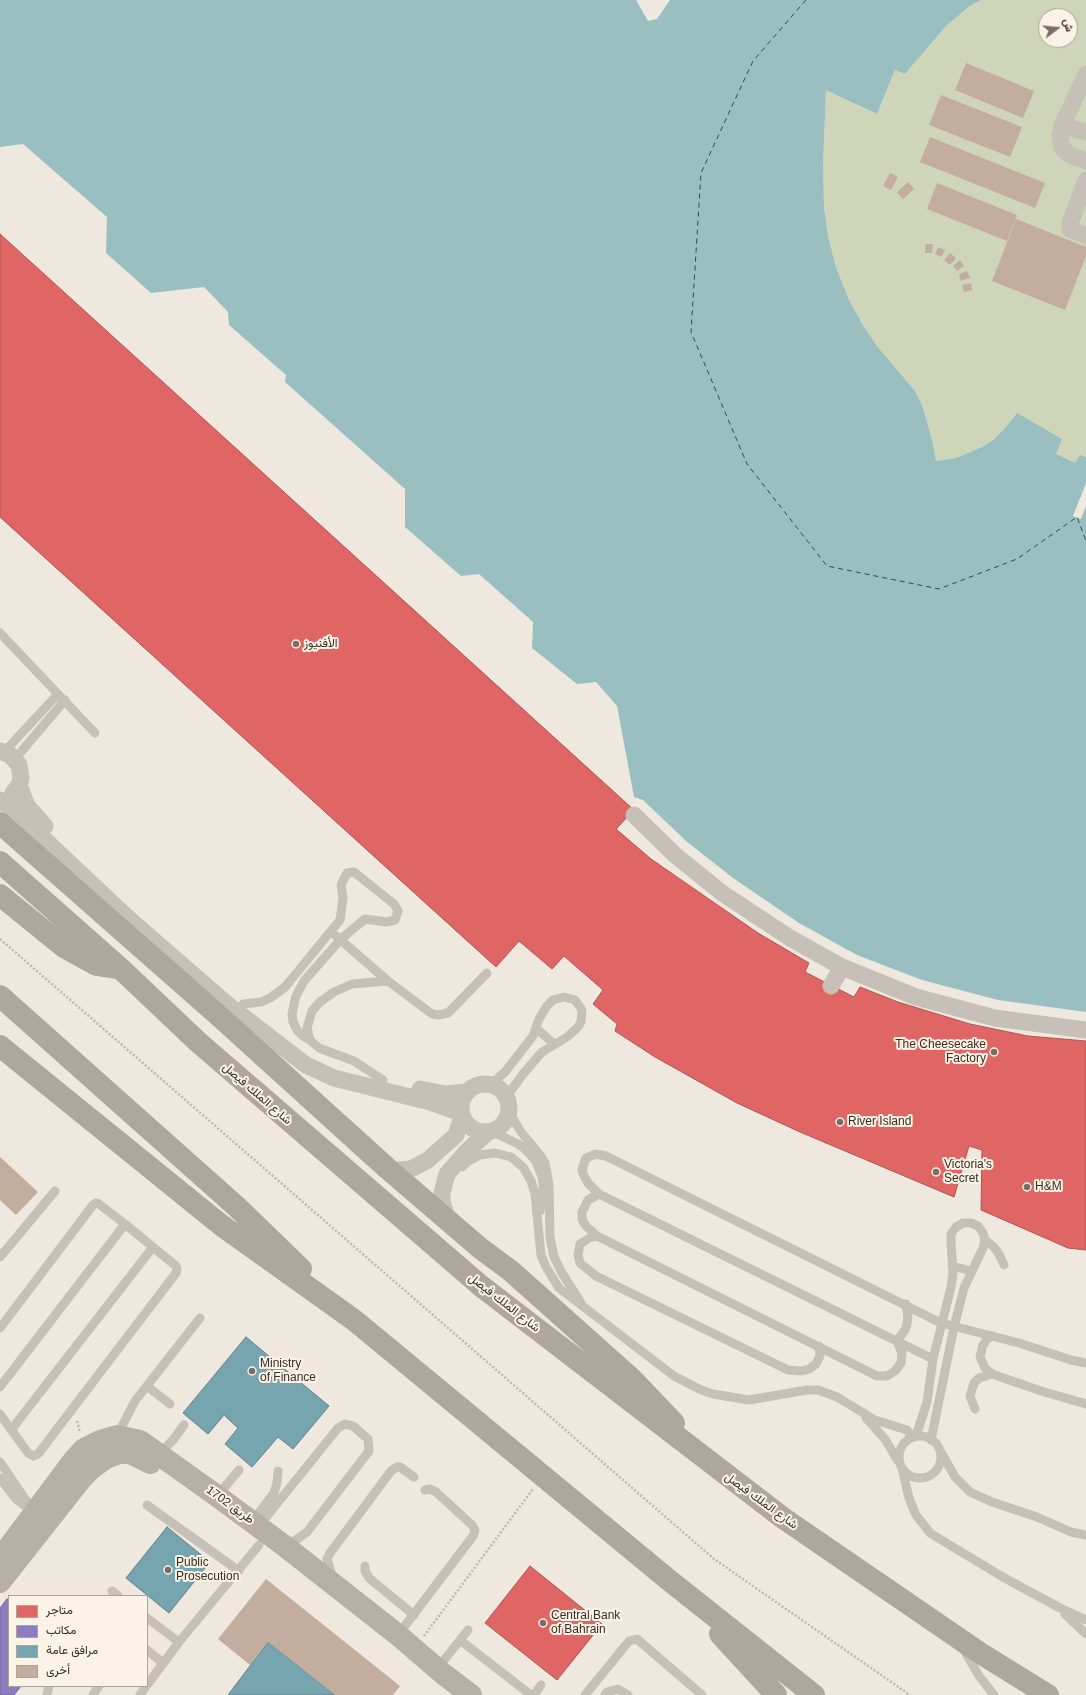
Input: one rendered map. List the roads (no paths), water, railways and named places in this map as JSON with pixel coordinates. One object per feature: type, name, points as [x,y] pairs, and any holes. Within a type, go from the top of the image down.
[{"type":"highway","points":[[0,823],[218,1015],[388,1169],[480,1248],[511,1270],[633,1380],[670,1417],[703,1458]]},
{"type":"highway","name":"شارع الملك فيصل","points":[[0,862],[121,969],[198,1042],[481,1286],[783,1518],[955,1636],[1048,1695]]},
{"type":"highway","points":[[0,895],[64,947],[97,965],[121,969]]},
{"type":"highway","points":[[0,996],[237,1207],[354,1320]]},
{"type":"highway","points":[[0,1046],[221,1225],[354,1320],[670,1581],[814,1695]]},
{"type":"highway","points":[[670,1581],[776,1695]]},
{"type":"street","points":[[1086,74],[1062,126],[1060,136],[1062,148],[1070,155],[1086,161]]},
{"type":"street","points":[[1062,126],[1086,132]]},
{"type":"street","points":[[1086,180],[1070,223],[1070,229],[1086,236]]},
{"type":"street","points":[[6,754],[20,772],[19,784],[23,799],[37,818],[136,912],[243,1004],[298,1048],[336,1069],[436,1093],[465,1092],[477,1084],[491,1084],[502,1091],[508,1104],[506,1121],[499,1128],[489,1132],[466,1152],[454,1172],[444,1183],[442,1202],[448,1221]]},
{"type":"street","points":[[19,784],[10,795],[0,799],[136,925],[228,1005],[306,1065],[334,1078],[430,1102],[461,1115],[472,1129],[480,1132],[489,1132]]},
{"type":"street","points":[[634,815],[675,855],[722,892],[790,938],[842,967],[916,997],[995,1018],[1086,1030]]},
{"type":"street","points":[[831,986],[842,967]]},
{"type":"street","points":[[388,1169],[411,1169],[428,1160],[456,1135],[461,1115],[460,1106],[465,1092]]},
{"type":"street","name":"طريق 1702","points":[[0,1582],[41,1517],[73,1461],[84,1449],[100,1441],[117,1436],[140,1441],[217,1496],[450,1695]]},
{"type":"street","name":"طريق 1702","points":[[0,1559],[92,1468],[106,1458],[119,1453],[130,1453],[148,1462],[286,1547],[398,1635],[442,1673],[471,1695]]},
{"type":"lane","points":[[0,634],[65,700],[95,733]]},
{"type":"lane","points":[[6,754],[58,694]]},
{"type":"lane","points":[[6,754],[65,700]]},
{"type":"lane","points":[[243,1004],[261,1002],[278,993],[330,932],[340,920],[343,898],[341,885],[347,873],[354,872],[394,904],[398,911],[395,920],[386,922],[365,919],[341,939],[304,980],[295,1001],[292,1014],[293,1022],[303,1036],[319,1048],[354,1061],[383,1080]]},
{"type":"lane","points":[[330,932],[341,939],[388,981],[432,1014],[439,1015],[448,1013],[486,973]]},
{"type":"lane","points":[[310,1040],[308,1033],[308,1022],[312,1011],[327,996],[352,984],[388,981]]},
{"type":"lane","points":[[491,1084],[514,1060],[537,1029],[542,1012],[553,1000],[564,997],[575,1000],[582,1010],[581,1022],[573,1032],[537,1057],[508,1104],[521,1132],[540,1155],[550,1197],[550,1237],[554,1257],[562,1273],[582,1304]]},
{"type":"lane","points":[[537,1029],[554,1044]]},
{"type":"lane","points":[[489,1132],[509,1139],[524,1148],[544,1172],[538,1221]]},
{"type":"lane","points":[[480,1248],[472,1234],[456,1217],[451,1205],[454,1172],[480,1155],[496,1153],[511,1157],[523,1167],[531,1181],[535,1194],[540,1246],[546,1267],[560,1288],[650,1359],[674,1376],[699,1389],[727,1397],[749,1400],[807,1390],[818,1390],[838,1397],[875,1420],[907,1430],[914,1437]]},
{"type":"lane","points":[[933,1359],[599,1194],[588,1184],[582,1170],[586,1158],[596,1154],[606,1156],[906,1304],[941,1323],[1086,1363]]},
{"type":"lane","points":[[0,1257],[3,1246],[55,1192]]},
{"type":"lane","points":[[599,1194],[588,1200],[582,1212],[582,1218],[585,1225],[597,1236],[877,1376],[887,1376],[895,1371],[901,1363],[902,1353],[897,1341]]},
{"type":"lane","points":[[0,1328],[94,1205],[99,1204],[176,1266],[176,1273],[36,1456],[28,1453],[10,1430],[0,1414]]},
{"type":"lane","points":[[914,1437],[927,1402],[933,1359],[951,1287],[952,1266],[950,1242],[952,1234],[956,1227],[963,1223],[971,1223],[978,1226],[983,1233],[985,1240],[983,1248],[964,1288],[954,1327],[931,1440]]},
{"type":"lane","points":[[0,1388],[125,1224]]},
{"type":"lane","points":[[597,1236],[591,1237],[580,1244],[578,1255],[580,1263],[596,1276],[788,1370],[802,1371],[809,1369],[816,1364],[820,1356],[819,1346]]},
{"type":"lane","points":[[985,1240],[994,1247],[1004,1265]]},
{"type":"lane","points":[[10,1430],[153,1247]]},
{"type":"lane","points":[[952,1266],[971,1271]]},
{"type":"lane","points":[[897,1341],[907,1324],[908,1310],[906,1304]]},
{"type":"lane","points":[[117,1436],[135,1400],[148,1387],[200,1318]]},
{"type":"lane","points":[[992,1336],[987,1339],[983,1345],[980,1357],[985,1368],[992,1374],[1041,1391],[1086,1404]]},
{"type":"lane","points":[[975,1409],[970,1396],[974,1383],[979,1378],[992,1374]]},
{"type":"lane","points":[[148,1387],[170,1404]]},
{"type":"lane","points":[[857,1409],[876,1428],[893,1450],[901,1467],[908,1474],[916,1478],[924,1478],[932,1475],[938,1469],[941,1461],[941,1452]]},
{"type":"lane","points":[[148,1684],[179,1642],[239,1571],[260,1532],[285,1494],[341,1425],[349,1424],[368,1439],[369,1450],[363,1460],[310,1528],[301,1537],[286,1547]]},
{"type":"lane","points":[[159,1454],[173,1440],[184,1425]]},
{"type":"lane","points":[[1086,1535],[1071,1532],[1037,1517],[992,1502],[970,1492],[954,1477],[935,1442],[923,1436],[914,1437],[906,1441],[899,1452],[901,1467],[909,1498],[916,1515],[930,1533],[969,1558],[1060,1608],[1086,1620]]},
{"type":"lane","points":[[0,1462],[41,1517]]},
{"type":"lane","points":[[335,1585],[327,1559],[330,1553],[394,1469],[397,1467],[403,1468],[414,1477]]},
{"type":"lane","points":[[217,1496],[239,1470]]},
{"type":"lane","points":[[260,1532],[271,1498],[276,1488],[278,1471]]},
{"type":"lane","points":[[0,1478],[16,1499],[41,1517]]},
{"type":"lane","points":[[276,1488],[285,1494]]},
{"type":"lane","points":[[398,1635],[473,1536],[475,1530],[472,1525],[436,1492],[430,1489],[424,1490]]},
{"type":"lane","points":[[147,1505],[239,1571]]},
{"type":"lane","points":[[365,1566],[365,1571],[369,1578],[414,1615]]},
{"type":"lane","points":[[1060,1608],[1086,1634]]},
{"type":"lane","points":[[148,1619],[179,1642]]},
{"type":"lane","points":[[442,1673],[441,1664],[468,1630]]},
{"type":"lane","points":[[955,1636],[979,1676],[994,1695]]},
{"type":"lane","points":[[585,1695],[629,1641],[637,1639],[702,1695]]},
{"type":"lane","points":[[460,1640],[532,1695],[541,1685]]},
{"type":"lane","points":[[148,1651],[163,1663]]},
{"type":"lane","points":[[605,1695],[612,1690],[618,1690],[628,1695]]},
{"type":"water","points":[[0,0],[636,0],[648,21],[657,19],[670,0],[981,0],[970,6],[946,26],[905,74],[895,70],[877,114],[826,90],[823,165],[824,207],[828,236],[836,267],[849,300],[864,327],[877,346],[915,391],[922,405],[932,439],[936,461],[956,458],[982,447],[993,440],[1017,413],[1062,439],[1056,454],[1075,463],[1080,455],[1086,457],[1086,1012],[998,1000],[922,980],[857,955],[799,923],[733,878],[686,841],[643,800],[634,797],[617,706],[596,682],[577,684],[532,648],[533,622],[479,574],[461,576],[405,527],[405,489],[285,382],[286,375],[229,325],[228,312],[204,287],[151,293],[106,253],[107,217],[23,144],[0,147]]},
{"type":"place","name":"الأفنيوز","points":[[296,644]]},
{"type":"place","name":"The Cheesecake Factory","points":[[994,1052]]},
{"type":"place","name":"River Island","points":[[840,1122]]},
{"type":"place","name":"Victoria's Secret","points":[[936,1172]]},
{"type":"place","name":"H&M","points":[[1027,1187]]},
{"type":"place","name":"Ministry of Finance","points":[[252,1371]]},
{"type":"place","name":"Public Prosecution","points":[[168,1570]]},
{"type":"place","name":"Central Bank of Bahrain","points":[[543,1623]]}]
